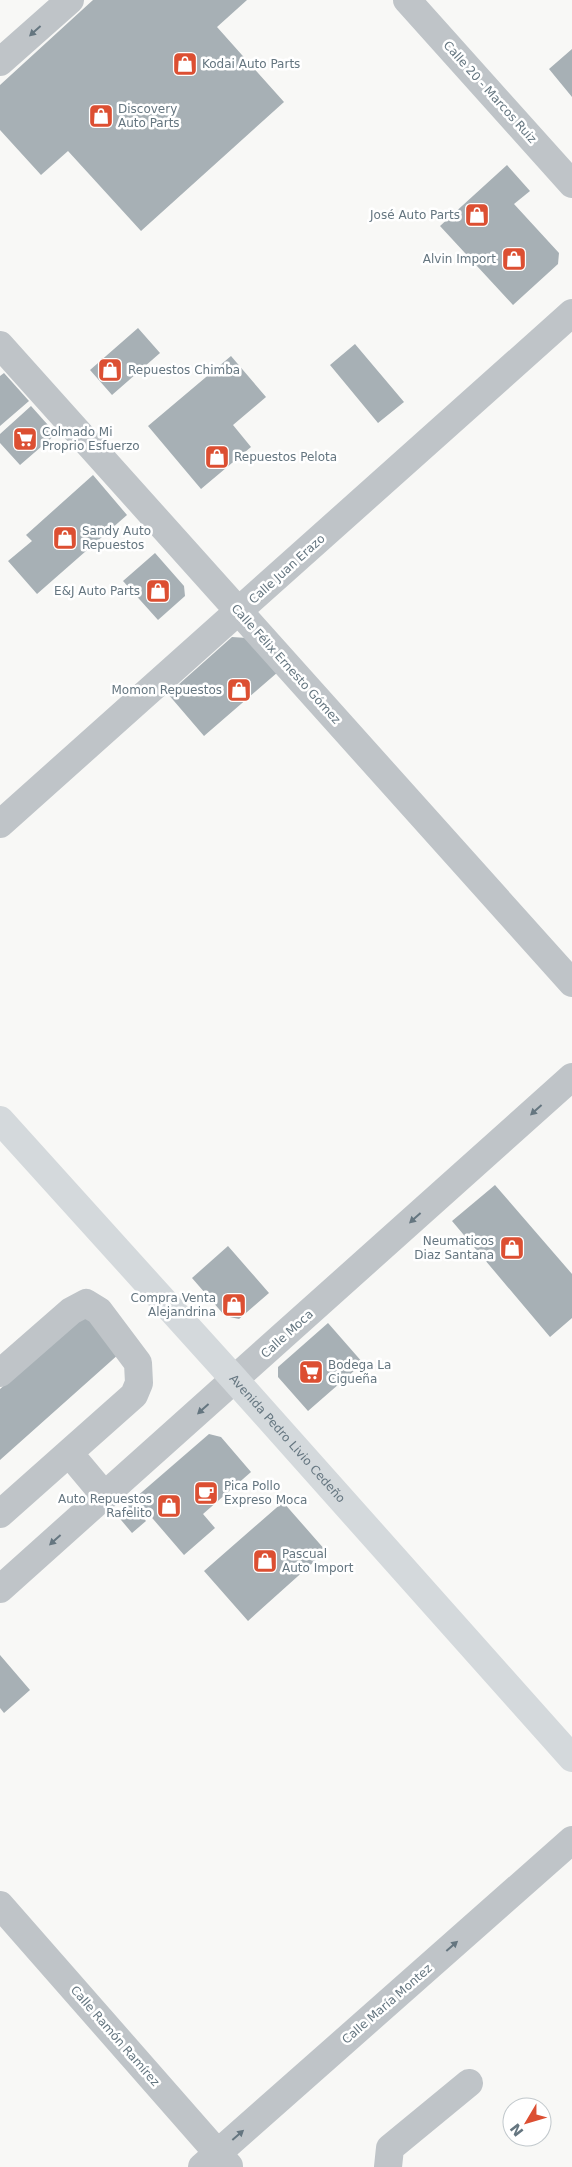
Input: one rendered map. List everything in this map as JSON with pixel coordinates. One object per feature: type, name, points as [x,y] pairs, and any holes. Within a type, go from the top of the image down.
[{"type":"main road","name":"Avenida Pedro Livio Cedeño","points":[[0,1120],[572,1758]]},
{"type":"street","points":[[0,62],[70,0]]},
{"type":"street","name":"Calle 20 - Marcos Ruiz","points":[[407,0],[572,184]]},
{"type":"street","name":"Calle Juan Erazo","points":[[0,824],[572,313]]},
{"type":"street","name":"Calle Félix Ernesto Gómez","points":[[0,345],[572,983]]},
{"type":"street","name":"Calle Moca","points":[[0,1589],[572,1077]]},
{"type":"street","points":[[0,1373],[71,1312],[86,1303],[100,1311],[138,1363],[139,1383],[134,1395],[0,1514]]},
{"type":"street","points":[[69,1453],[105,1496]]},
{"type":"street","name":"Calle María Montez","points":[[216,2162],[572,1840]]},
{"type":"street","name":"Calle Ramón Ramírez","points":[[0,1904],[216,2162]]},
{"type":"street","points":[[388,2167],[390,2148],[469,2083]]},
{"type":"building","points":[[93,0],[247,0],[217,27],[284,102],[141,231],[68,151],[41,175],[0,130],[0,85]]},
{"type":"building","points":[[572,49],[572,97],[549,69]]},
{"type":"building","name":"Alvin Import","points":[[507,165],[530,191],[514,204],[559,253],[558,264],[513,305],[440,226]]},
{"type":"building","points":[[138,328],[160,353],[112,395],[90,370]]},
{"type":"building","points":[[355,344],[404,402],[378,423],[330,365]]},
{"type":"building","points":[[231,356],[266,397],[233,425],[251,447],[201,489],[148,426]]},
{"type":"building","points":[[4,373],[29,401],[0,426],[0,376]]},
{"type":"building","name":"Colmado Mi Proprio Esfuerzo","points":[[31,406],[56,434],[20,465],[0,443],[0,434]]},
{"type":"building","name":"Sandy Auto Repuestos","points":[[93,475],[127,515],[37,594],[8,561],[32,541],[26,535]]},
{"type":"building","name":"E&J Auto Parts","points":[[155,553],[184,586],[185,596],[158,620],[123,581]]},
{"type":"building","points":[[232,637],[247,638],[278,672],[204,736],[168,694]]},
{"type":"building","name":"Neumaticos Diaz Santana","points":[[495,1185],[572,1274],[572,1318],[550,1337],[452,1221]]},
{"type":"building","points":[[228,1246],[269,1293],[239,1319],[225,1316],[192,1278]]},
{"type":"building","points":[[85,1314],[120,1353],[0,1460],[0,1389]]},
{"type":"building","name":"Bodega La Cigueña","points":[[328,1323],[363,1363],[308,1411],[278,1377],[278,1367]]},
{"type":"building","points":[[209,1434],[221,1437],[251,1472],[203,1514],[215,1528],[184,1555],[135,1498]]},
{"type":"building","points":[[130,1502],[146,1521],[132,1533],[116,1514]]},
{"type":"building","name":"Pascual Auto Import","points":[[283,1502],[326,1551],[248,1621],[204,1571]]},
{"type":"building","points":[[0,1655],[30,1690],[4,1713],[0,1708]]},
{"type":"place","name":"Kodai Auto Parts","points":[[185,64]]},
{"type":"place","name":"Discovery Auto Parts","points":[[101,116]]},
{"type":"place","name":"José Auto Parts","points":[[477,215]]},
{"type":"place","name":"Alvin Import","points":[[514,259]]},
{"type":"place","name":"Repuestos Chimba","points":[[110,370]]},
{"type":"place","name":"Colmado Mi Proprio Esfuerzo","points":[[25,439]]},
{"type":"place","name":"Repuestos Pelota","points":[[217,457]]},
{"type":"place","name":"Sandy Auto Repuestos","points":[[65,538]]},
{"type":"place","name":"E&J Auto Parts","points":[[158,591]]},
{"type":"place","name":"Momon Repuestos","points":[[239,690]]},
{"type":"place","name":"Neumaticos Diaz Santana","points":[[512,1248]]},
{"type":"place","name":"Compra Venta Alejandrina","points":[[234,1305]]},
{"type":"place","name":"Bodega La Cigueña","points":[[311,1372]]},
{"type":"place","name":"Pica Pollo Expreso Moca","points":[[206,1493]]},
{"type":"place","name":"Auto Repuestos Rafelito","points":[[169,1506]]},
{"type":"place","name":"Pascual Auto Import","points":[[265,1561]]}]
